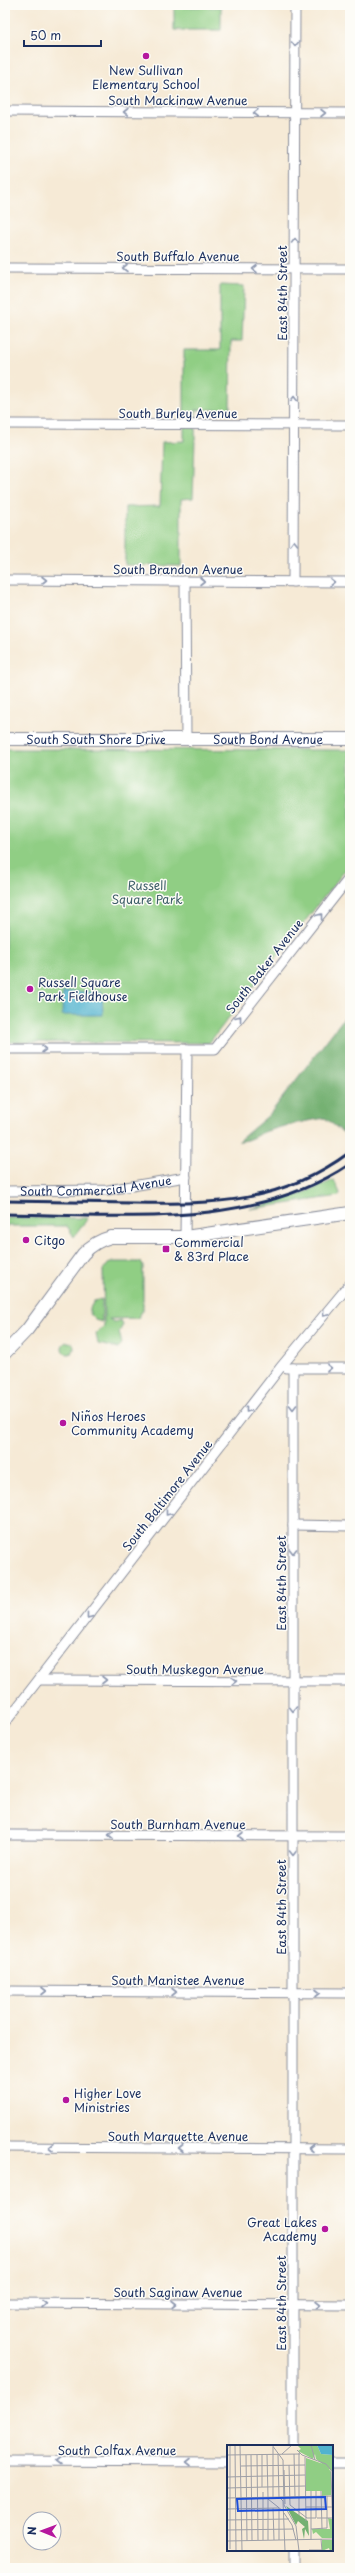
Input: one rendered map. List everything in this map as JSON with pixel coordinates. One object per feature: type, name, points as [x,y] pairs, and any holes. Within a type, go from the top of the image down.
[{"type":"main road","name":"South South Shore Drive","points":[[5,739],[186,739]]},
{"type":"main road","name":"South Bond Avenue","points":[[186,739],[350,739]]},
{"type":"main road","points":[[5,1353],[27,1330],[83,1254],[90,1247],[102,1240],[185,1237],[350,1213]]},
{"type":"street","name":"East 84th Street","points":[[293,582],[295,5]]},
{"type":"street","name":"South Mackinaw Avenue","points":[[5,111],[350,113]]},
{"type":"street","name":"South Buffalo Avenue","points":[[5,268],[350,269]]},
{"type":"street","name":"South Burley Avenue","points":[[5,424],[350,425]]},
{"type":"street","name":"South Brandon Avenue","points":[[5,580],[350,582]]},
{"type":"street","points":[[185,581],[186,739]]},
{"type":"street","name":"South Baker Avenue","points":[[187,1049],[216,1049],[350,876]]},
{"type":"street","points":[[5,1049],[187,1049],[185,1237]]},
{"type":"street","name":"South Commercial Avenue","points":[[5,1191],[108,1190],[186,1177]]},
{"type":"street","name":"South Baltimore Avenue","points":[[5,1723],[280,1368],[350,1284]]},
{"type":"street","points":[[280,1368],[350,1368]]},
{"type":"street","name":"East 84th Street","points":[[293,1368],[293,2445]]},
{"type":"street","points":[[293,1525],[350,1526]]},
{"type":"street","name":"South Muskegon Avenue","points":[[39,1680],[350,1681]]},
{"type":"street","name":"South Burnham Avenue","points":[[5,1835],[350,1836]]},
{"type":"street","name":"South Manistee Avenue","points":[[5,1991],[350,1993]]},
{"type":"street","name":"South Marquette Avenue","points":[[5,2147],[350,2149]]},
{"type":"street","name":"South Saginaw Avenue","points":[[5,2303],[350,2305]]},
{"type":"street","name":"South Colfax Avenue","points":[[5,2461],[227,2462]]},
{"type":"street","points":[[333,2463],[350,2463]]},
{"type":"street","points":[[293,2551],[293,2568]]},
{"type":"green space","points":[[174,7],[221,7],[221,30],[174,30]]},
{"type":"green space","points":[[220,285],[244,286],[242,341],[231,341],[230,409],[196,410],[193,498],[181,499],[181,566],[125,565],[125,507],[160,506],[162,442],[184,441],[184,350],[220,350]]},
{"type":"green space","name":"Russell Square Park","points":[[5,749],[350,750],[350,864],[209,1043],[5,1042]]},
{"type":"green space","points":[[350,1010],[350,1138],[325,1118],[281,1127],[263,1132],[253,1138],[238,1141],[269,1115]]},
{"type":"green space","points":[[334,1180],[340,1193],[339,1196],[250,1209],[301,1194]]},
{"type":"green space","points":[[5,1218],[88,1218],[74,1237],[67,1226],[5,1226]]},
{"type":"green space","points":[[110,1262],[140,1262],[143,1265],[143,1310],[138,1318],[109,1319],[114,1322],[121,1320],[123,1325],[119,1332],[122,1344],[118,1348],[98,1344],[96,1334],[104,1327],[103,1270]]},
{"type":"green space","points":[[102,1299],[102,1322],[95,1320],[90,1315],[90,1308],[94,1301]]},
{"type":"green space","points":[[68,1342],[72,1344],[74,1348],[72,1352],[68,1354],[64,1352],[62,1348],[64,1344]]},
{"type":"water","points":[[63,992],[102,992],[103,1015],[62,1015]]},
{"type":"railway","points":[[5,1201],[163,1203],[220,1201],[272,1191],[298,1182],[324,1169],[350,1152]]},
{"type":"railway","points":[[5,1214],[138,1216],[227,1210],[270,1200],[311,1185],[350,1164]]},
{"type":"place","name":"New Sullivan Elementary School","points":[[146,56]]},
{"type":"place","name":"Russell Square Park Fieldhouse","points":[[30,989]]},
{"type":"place","name":"Citgo","points":[[26,1240]]},
{"type":"place","name":"Commercial & 83rd Place","points":[[166,1249]]},
{"type":"place","name":"Niños Heroes Community Academy","points":[[63,1423]]},
{"type":"place","name":"Higher Love Ministries","points":[[66,2100]]},
{"type":"place","name":"Great Lakes Academy","points":[[325,2229]]}]
